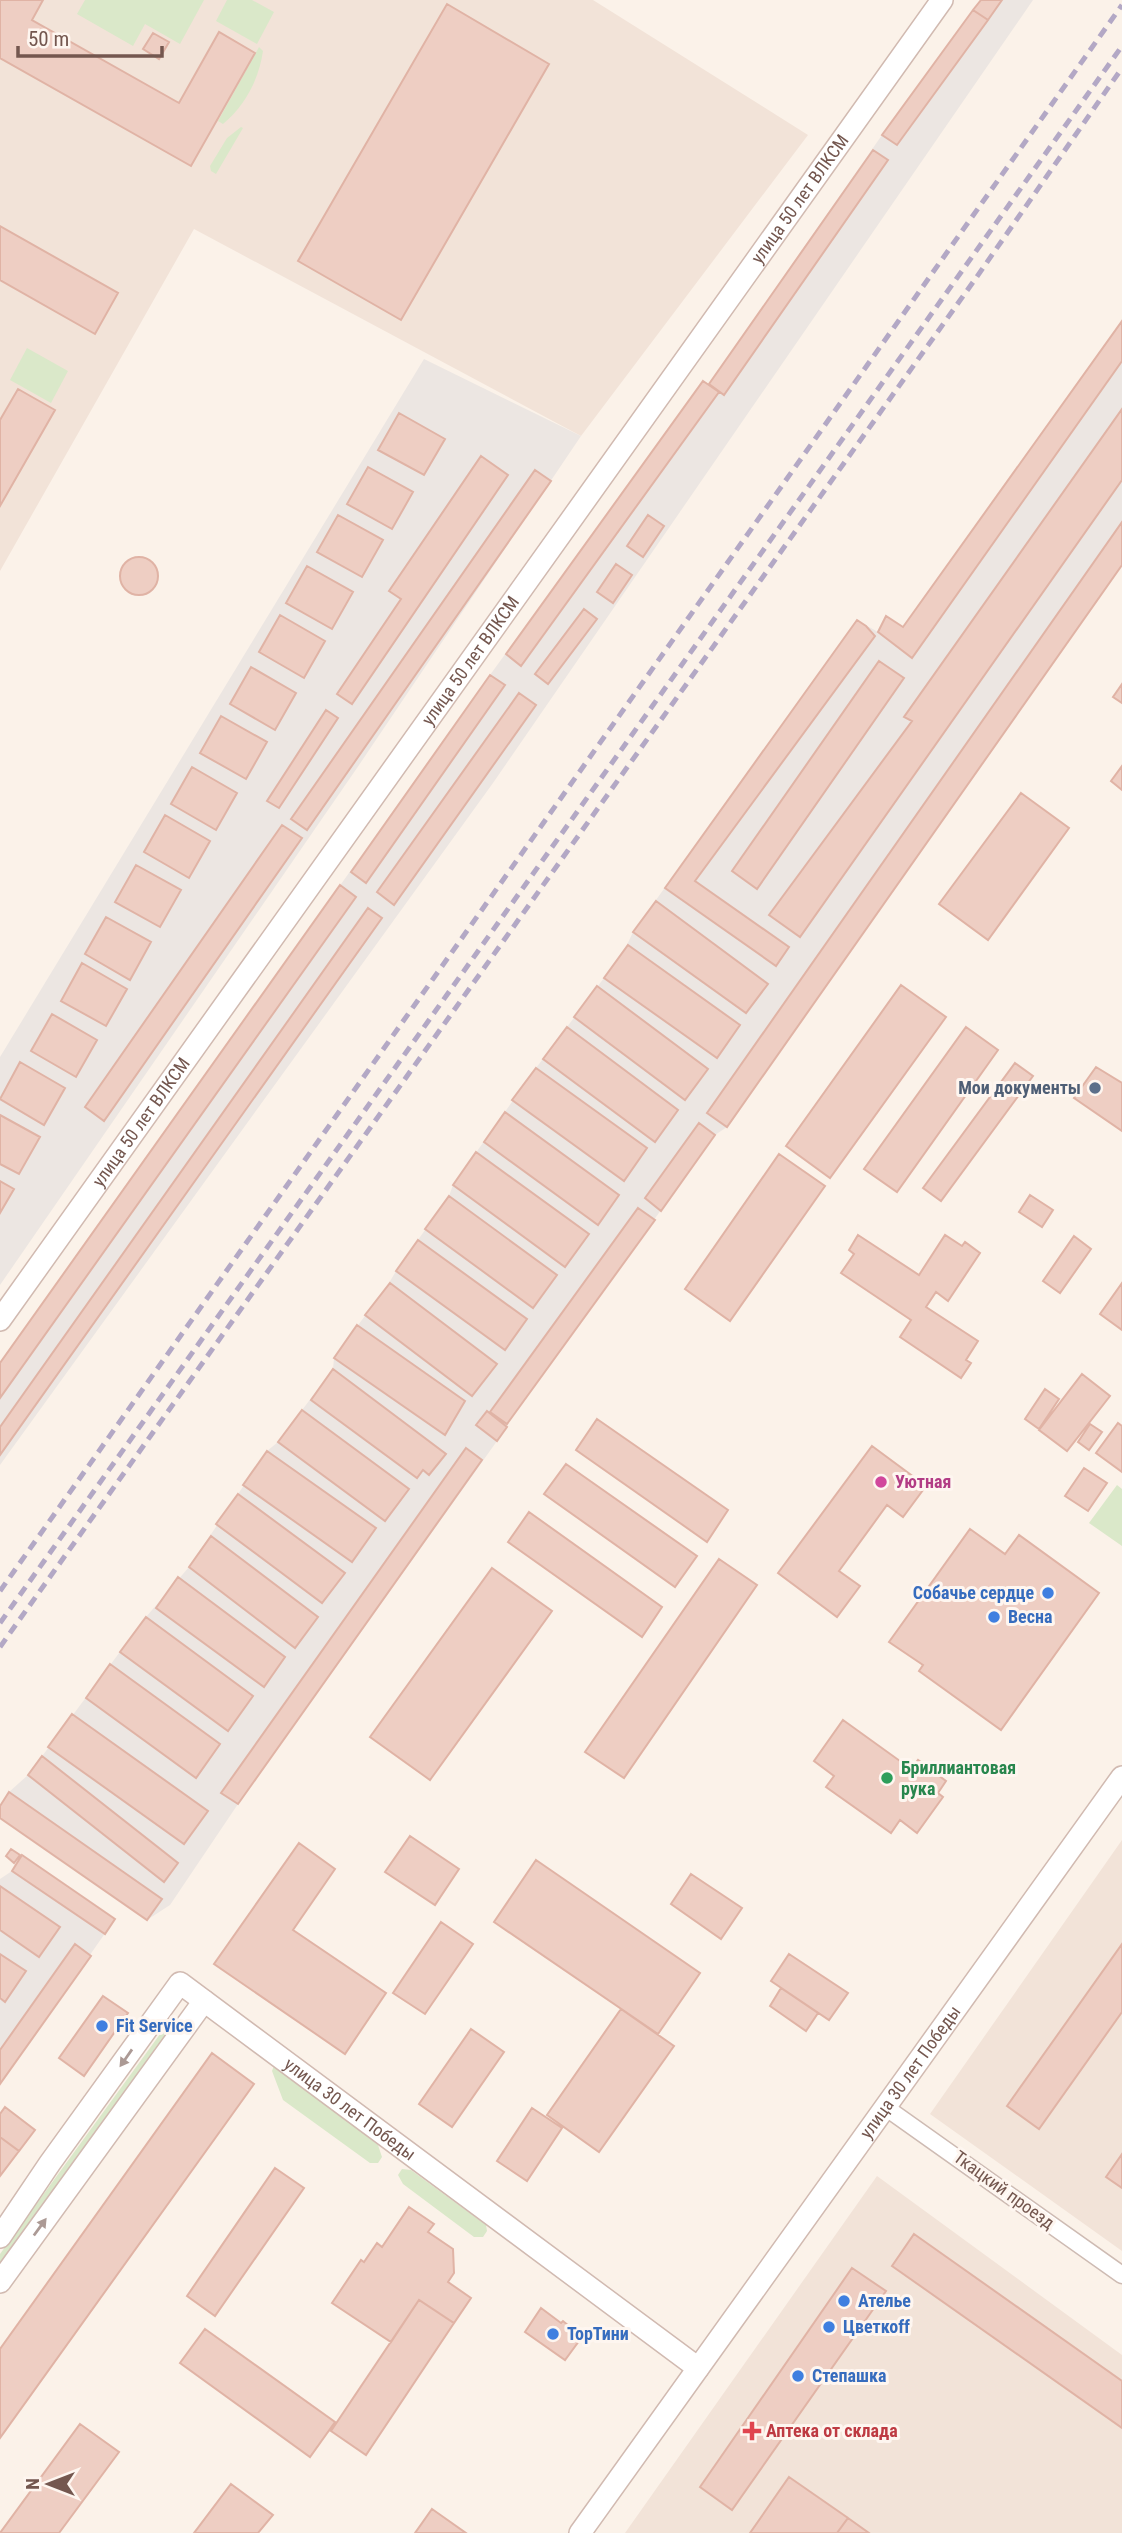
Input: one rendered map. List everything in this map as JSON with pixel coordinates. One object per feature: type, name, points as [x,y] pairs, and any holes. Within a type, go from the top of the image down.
[{"type":"street","name":"улица 50 лет ВЛКСМ","points":[[0,1320],[943,0]]},
{"type":"street","name":"улица 30 лет Победы","points":[[580,2533],[1122,1777]]},
{"type":"street","name":"улица 30 лет Победы","points":[[0,2237],[50,2162],[180,1983],[698,2368]]},
{"type":"street","points":[[0,2282],[204,2001]]},
{"type":"street","name":"Ткацкий проезд","points":[[885,2107],[1122,2275]]},
{"type":"shaded area","points":[[0,0],[593,0],[808,135],[581,436],[194,229],[0,571]]},
{"type":"shaded area","points":[[981,0],[1033,0],[493,783],[0,1465],[0,1363],[490,675],[703,381],[709,384],[882,135]]},
{"type":"shaded area","points":[[1122,321],[1122,565],[727,1127],[715,1135],[507,1424],[238,1804],[170,1905],[147,1920],[0,1818],[0,1806],[9,1792],[28,1775],[146,1617],[189,1567],[267,1451],[278,1442],[333,1369],[334,1358],[449,1196],[453,1185],[604,978],[633,932],[857,620],[878,632],[886,616],[903,627]]},
{"type":"shaded area","points":[[424,359],[581,436],[357,768],[0,1285],[0,1057]]},
{"type":"shaded area","points":[[1122,1840],[1122,2251],[930,2114]]},
{"type":"shaded area","points":[[22,1855],[115,1919],[0,2084],[0,1879],[12,1871]]},
{"type":"shaded area","points":[[877,2176],[1122,2355],[1122,2533],[625,2533]]},
{"type":"green space","points":[[85,0],[204,0],[180,44],[145,24],[133,46],[77,14]]},
{"type":"green space","points":[[227,0],[252,0],[274,12],[257,44],[216,21]]},
{"type":"green space","points":[[259,47],[263,51],[254,82],[238,109],[223,124],[218,121]]},
{"type":"green space","points":[[243,128],[216,174],[211,171],[210,166],[227,138]]},
{"type":"green space","points":[[27,348],[68,371],[51,403],[10,380]]},
{"type":"green space","points":[[1117,1485],[1122,1489],[1122,1546],[1089,1523]]},
{"type":"green space","points":[[163,2030],[167,2033],[0,2264],[0,2254]]},
{"type":"green space","points":[[275,2063],[378,2145],[382,2157],[378,2163],[370,2163],[283,2100],[272,2071]]},
{"type":"green space","points":[[402,2169],[411,2170],[486,2225],[487,2231],[483,2237],[474,2237],[403,2184],[398,2175]]},
{"type":"building","points":[[0,0],[43,0],[32,20],[179,103],[219,32],[255,53],[191,166],[0,58]]},
{"type":"building","points":[[981,0],[1002,0],[988,20],[973,10]]},
{"type":"building","points":[[447,4],[549,64],[401,320],[298,261]]},
{"type":"building","points":[[973,10],[988,20],[897,145],[882,135]]},
{"type":"building","points":[[153,33],[169,42],[159,59],[143,49]]},
{"type":"building","points":[[873,150],[888,160],[724,395],[709,384]]},
{"type":"building","points":[[0,226],[118,293],[95,334],[0,280]]},
{"type":"building","points":[[1122,321],[1122,361],[912,658],[878,632],[886,616],[903,627]]},
{"type":"building","points":[[703,381],[719,392],[521,666],[506,654]]},
{"type":"building","points":[[18,389],[55,410],[0,506],[0,420]]},
{"type":"building","points":[[1122,409],[1122,480],[800,937],[769,915],[912,721],[904,717]]},
{"type":"building","points":[[399,413],[445,439],[424,475],[378,450]]},
{"type":"building","points":[[481,456],[508,475],[352,704],[337,694],[401,599],[389,591]]},
{"type":"building","points":[[368,467],[413,492],[392,529],[347,504]]},
{"type":"building","points":[[535,470],[551,481],[307,830],[291,819]]},
{"type":"building","points":[[338,515],[383,540],[362,577],[317,552]]},
{"type":"building","points":[[648,515],[664,526],[643,557],[627,546]]},
{"type":"building","points":[[1122,522],[1122,565],[727,1127],[707,1113]]},
{"type":"building","points":[[139,557],[152,563],[158,576],[152,589],[139,595],[126,589],[120,576],[126,563]]},
{"type":"building","points":[[616,564],[632,575],[613,603],[597,592]]},
{"type":"building","points":[[307,566],[353,592],[332,629],[286,603]]},
{"type":"building","points":[[584,609],[597,619],[548,684],[535,674]]},
{"type":"building","points":[[280,615],[325,641],[304,678],[259,652]]},
{"type":"building","points":[[857,620],[875,636],[695,881],[789,947],[776,966],[665,888]]},
{"type":"building","points":[[879,661],[904,678],[757,889],[732,871]]},
{"type":"building","points":[[251,667],[296,693],[275,730],[230,704]]},
{"type":"building","points":[[490,675],[505,685],[366,883],[351,872]]},
{"type":"building","points":[[1122,684],[1122,703],[1113,697]]},
{"type":"building","points":[[519,693],[536,705],[394,905],[377,892]]},
{"type":"building","points":[[326,710],[338,718],[279,808],[267,801]]},
{"type":"building","points":[[221,716],[267,742],[246,779],[200,753]]},
{"type":"building","points":[[1122,766],[1122,790],[1111,781]]},
{"type":"building","points":[[192,767],[237,793],[216,830],[171,804]]},
{"type":"building","points":[[1021,793],[1069,828],[988,940],[939,904]]},
{"type":"building","points":[[165,815],[210,841],[189,878],[144,852]]},
{"type":"building","points":[[282,825],[302,838],[104,1121],[85,1107]]},
{"type":"building","points":[[136,865],[181,890],[160,927],[115,902]]},
{"type":"building","points":[[340,885],[356,897],[0,1398],[0,1363]]},
{"type":"building","points":[[656,901],[768,984],[746,1013],[633,932]]},
{"type":"building","points":[[368,908],[382,918],[0,1455],[0,1427]]},
{"type":"building","points":[[106,917],[151,942],[130,980],[85,954]]},
{"type":"building","points":[[628,945],[740,1025],[717,1058],[604,978]]},
{"type":"building","points":[[82,963],[127,989],[106,1026],[61,1001]]},
{"type":"building","points":[[901,985],[946,1017],[830,1178],[786,1146]]},
{"type":"building","points":[[597,986],[708,1069],[685,1100],[574,1017]]},
{"type":"building","points":[[52,1014],[97,1040],[76,1077],[31,1051]]},
{"type":"building","points":[[567,1027],[678,1110],[655,1142],[543,1059]]},
{"type":"building","points":[[966,1027],[998,1050],[897,1192],[864,1169]]},
{"type":"building","points":[[20,1062],[65,1088],[44,1125],[0,1099]]},
{"type":"building","points":[[1015,1063],[1033,1076],[941,1201],[923,1188]]},
{"type":"building","points":[[1096,1067],[1122,1083],[1122,1131],[1074,1098]]},
{"type":"building","points":[[536,1068],[647,1148],[624,1181],[512,1100]]},
{"type":"building","points":[[505,1112],[619,1195],[598,1225],[484,1142]]},
{"type":"building","points":[[0,1115],[40,1137],[19,1174],[0,1164]]},
{"type":"building","points":[[699,1123],[715,1135],[661,1211],[645,1198]]},
{"type":"building","points":[[476,1152],[589,1234],[565,1267],[453,1185]]},
{"type":"building","points":[[779,1154],[825,1186],[730,1321],[685,1289]]},
{"type":"building","points":[[0,1181],[14,1189],[0,1213]]},
{"type":"building","points":[[1030,1195],[1053,1210],[1042,1227],[1019,1212]]},
{"type":"building","points":[[449,1196],[557,1275],[533,1308],[425,1229]]},
{"type":"building","points":[[638,1208],[655,1220],[507,1424],[490,1412]]},
{"type":"building","points":[[858,1235],[919,1275],[945,1235],[962,1246],[965,1242],[980,1253],[948,1301],[936,1292],[926,1307],[978,1341],[966,1360],[971,1363],[961,1378],[900,1337],[911,1320],[841,1273],[854,1254],[849,1250]]},
{"type":"building","points":[[1074,1236],[1091,1249],[1060,1293],[1043,1281]]},
{"type":"building","points":[[418,1240],[527,1319],[505,1350],[396,1271]]},
{"type":"building","points":[[390,1283],[497,1364],[472,1396],[365,1315]]},
{"type":"building","points":[[1122,1283],[1122,1330],[1100,1314]]},
{"type":"building","points":[[357,1325],[465,1401],[445,1435],[334,1358]]},
{"type":"building","points":[[333,1369],[446,1454],[429,1475],[423,1470],[417,1478],[311,1400]]},
{"type":"building","points":[[1082,1374],[1110,1396],[1067,1451],[1039,1430]]},
{"type":"building","points":[[1045,1389],[1059,1399],[1039,1429],[1025,1419]]},
{"type":"building","points":[[302,1410],[409,1489],[385,1521],[278,1442]]},
{"type":"building","points":[[487,1411],[507,1427],[497,1441],[476,1425]]},
{"type":"building","points":[[597,1419],[728,1510],[707,1542],[576,1450]]},
{"type":"building","points":[[1118,1423],[1122,1426],[1122,1472],[1096,1453]]},
{"type":"building","points":[[1090,1424],[1102,1432],[1089,1450],[1078,1442]]},
{"type":"building","points":[[872,1446],[926,1486],[903,1517],[887,1505],[839,1571],[860,1586],[837,1617],[778,1573]]},
{"type":"building","points":[[466,1448],[482,1460],[238,1804],[221,1793]]},
{"type":"building","points":[[267,1451],[376,1528],[352,1562],[243,1485]]},
{"type":"building","points":[[566,1464],[697,1556],[675,1587],[544,1494]]},
{"type":"building","points":[[1084,1468],[1107,1483],[1088,1511],[1065,1496]]},
{"type":"building","points":[[238,1494],[345,1573],[322,1603],[216,1524]]},
{"type":"building","points":[[529,1512],[662,1607],[642,1637],[508,1542]]},
{"type":"building","name":"Весна","points":[[970,1529],[1005,1554],[1019,1535],[1099,1593],[1001,1730],[919,1671],[923,1665],[889,1642]]},
{"type":"building","points":[[211,1536],[318,1617],[295,1648],[189,1567]]},
{"type":"building","points":[[719,1559],[757,1585],[624,1778],[585,1752]]},
{"type":"building","points":[[492,1568],[552,1611],[430,1780],[370,1737]]},
{"type":"building","points":[[178,1577],[285,1657],[264,1687],[156,1608]]},
{"type":"building","points":[[146,1617],[253,1696],[228,1731],[120,1652]]},
{"type":"building","points":[[110,1664],[220,1744],[196,1778],[86,1698]]},
{"type":"building","points":[[72,1714],[208,1811],[184,1844],[48,1747]]},
{"type":"building","name":"Бриллиантовая рука","points":[[843,1720],[911,1769],[918,1760],[946,1781],[938,1793],[943,1797],[917,1833],[900,1820],[891,1833],[826,1787],[834,1776],[814,1761]]},
{"type":"building","points":[[42,1756],[178,1863],[164,1882],[28,1775]]},
{"type":"building","points":[[9,1792],[162,1899],[147,1920],[0,1818],[0,1806]]},
{"type":"building","points":[[410,1836],[459,1869],[435,1905],[385,1872]]},
{"type":"building","points":[[299,1843],[335,1869],[293,1930],[386,1993],[345,2054],[214,1964]]},
{"type":"building","points":[[11,1849],[20,1855],[14,1863],[6,1856]]},
{"type":"building","points":[[22,1855],[115,1919],[105,1934],[12,1871]]},
{"type":"building","points":[[536,1860],[700,1973],[658,2034],[494,1922]]},
{"type":"building","points":[[691,1874],[742,1908],[721,1939],[671,1904]]},
{"type":"building","points":[[0,1886],[60,1927],[39,1957],[0,1930]]},
{"type":"building","points":[[441,1922],[473,1944],[425,2014],[393,1993]]},
{"type":"building","points":[[75,1944],[91,1956],[0,2084],[0,2050]]},
{"type":"building","points":[[1122,1944],[1122,2012],[1039,2129],[1007,2106]]},
{"type":"building","points":[[0,1954],[26,1971],[5,2002],[0,1998]]},
{"type":"building","points":[[789,1954],[848,1993],[829,2020],[771,1981]]},
{"type":"building","points":[[781,1988],[818,2013],[806,2031],[770,2006]]},
{"type":"building","points":[[103,1996],[128,2013],[84,2076],[59,2058]]},
{"type":"building","points":[[621,2009],[674,2046],[599,2152],[547,2115]]},
{"type":"building","points":[[471,2029],[504,2052],[452,2127],[419,2104]]},
{"type":"building","points":[[212,2053],[254,2084],[0,2438],[0,2349]]},
{"type":"building","points":[[5,2107],[35,2130],[19,2151],[0,2137],[0,2114]]},
{"type":"building","points":[[532,2108],[562,2128],[527,2181],[497,2161]]},
{"type":"building","points":[[0,2137],[19,2151],[0,2176]]},
{"type":"building","points":[[1122,2154],[1122,2188],[1106,2177]]},
{"type":"building","points":[[275,2168],[304,2188],[215,2316],[187,2296]]},
{"type":"building","points":[[409,2207],[434,2224],[428,2232],[453,2249],[454,2273],[448,2282],[471,2298],[454,2323],[419,2300],[391,2342],[332,2303],[361,2260],[364,2262],[377,2243],[382,2247]]},
{"type":"building","points":[[914,2234],[1122,2381],[1122,2428],[892,2266]]},
{"type":"building","points":[[852,2268],[886,2291],[732,2510],[700,2487]]},
{"type":"building","points":[[419,2300],[454,2323],[366,2455],[331,2431]]},
{"type":"building","name":"ТорТини","points":[[541,2308],[582,2337],[565,2360],[525,2332]]},
{"type":"building","points":[[205,2329],[335,2422],[310,2457],[180,2363]]},
{"type":"building","points":[[80,2424],[119,2452],[59,2533],[0,2533]]},
{"type":"building","points":[[789,2477],[848,2518],[837,2533],[750,2533]]},
{"type":"building","points":[[231,2484],[273,2515],[258,2533],[194,2533]]},
{"type":"building","points":[[432,2509],[466,2533],[415,2533]]},
{"type":"building","points":[[848,2518],[869,2533],[837,2533]]},
{"type":"railway","points":[[0,1591],[1122,5]]},
{"type":"railway","points":[[0,1623],[1122,46]]},
{"type":"railway","points":[[0,1647],[976,278],[1122,68]]},
{"type":"place","name":"Мои документы","points":[[1095,1088]]},
{"type":"place","name":"Уютная","points":[[881,1482]]},
{"type":"place","name":"Собачье сердце","points":[[1048,1593]]},
{"type":"place","name":"Весна","points":[[994,1617]]},
{"type":"place","name":"Бриллиантовая рука","points":[[887,1778]]},
{"type":"place","name":"Fit Service","points":[[102,2026]]},
{"type":"place","name":"Ателье","points":[[844,2301]]},
{"type":"place","name":"Цветкоff","points":[[829,2327]]},
{"type":"place","name":"ТорТини","points":[[553,2334]]},
{"type":"place","name":"Степашка","points":[[798,2376]]},
{"type":"place","name":"Аптека от склада","points":[[752,2431]]}]
